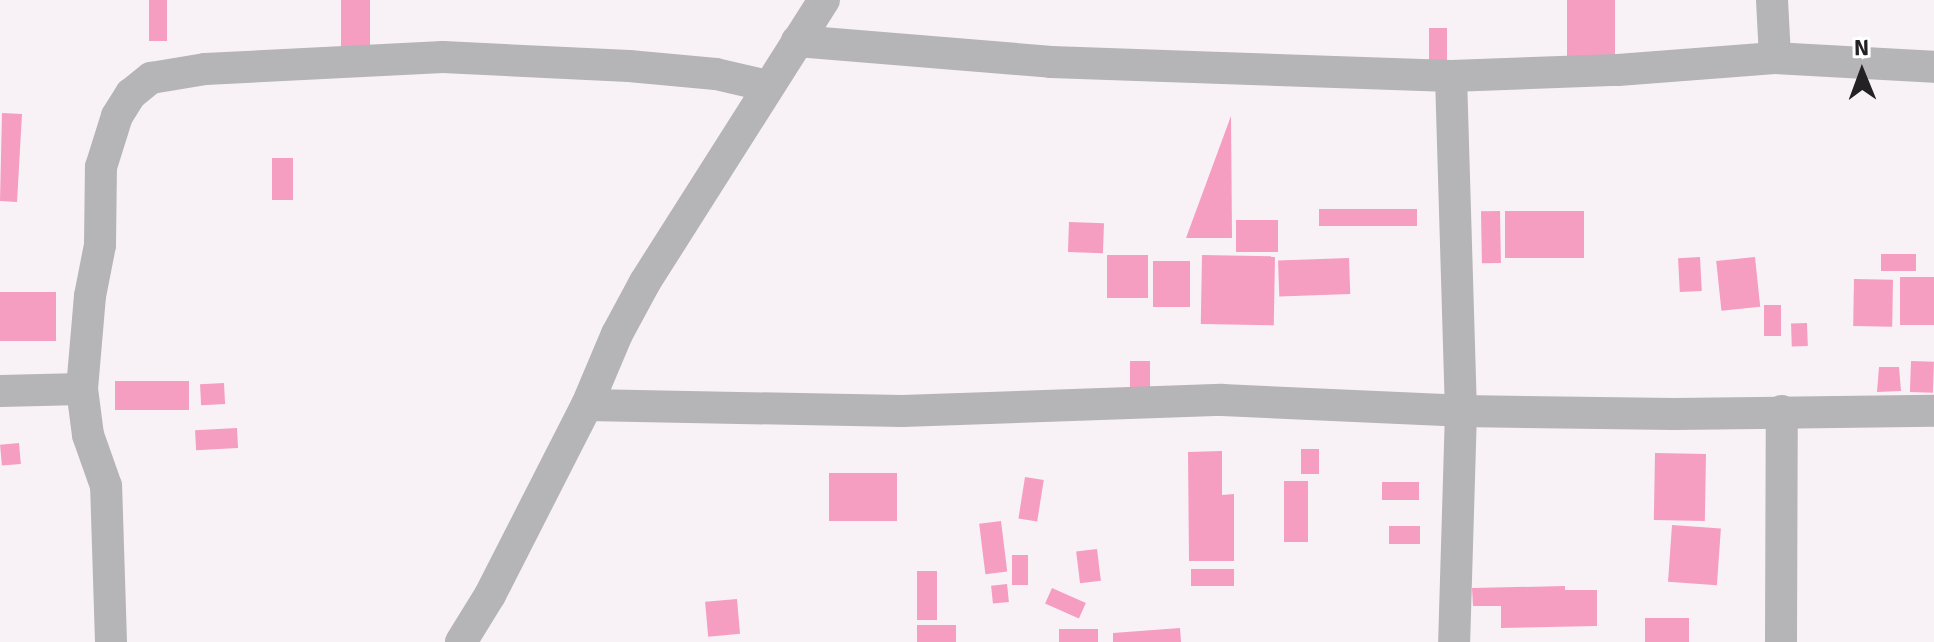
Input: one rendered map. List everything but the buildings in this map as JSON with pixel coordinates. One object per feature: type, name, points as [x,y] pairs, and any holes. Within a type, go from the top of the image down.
[{"type":"street","points":[[461,642],[490,595],[587,405],[617,334],[645,282],[824,0]]},
{"type":"street","points":[[1772,0],[1775,58]]},
{"type":"street","points":[[797,41],[1051,62],[1451,76],[1605,71],[1775,58],[1934,67]]},
{"type":"street","points":[[111,642],[106,486],[88,435],[82,389],[90,296],[100,245],[101,167],[117,116],[131,94],[151,78],[205,69],[443,57],[629,66],[716,74],[768,86]]},
{"type":"street","points":[[1451,76],[1461,411],[1454,642]]},
{"type":"street","points":[[0,391],[82,389]]},
{"type":"street","points":[[587,405],[902,411],[1222,400],[1461,411],[1934,411]]},
{"type":"street","points":[[1781,642],[1782,411]]}]
